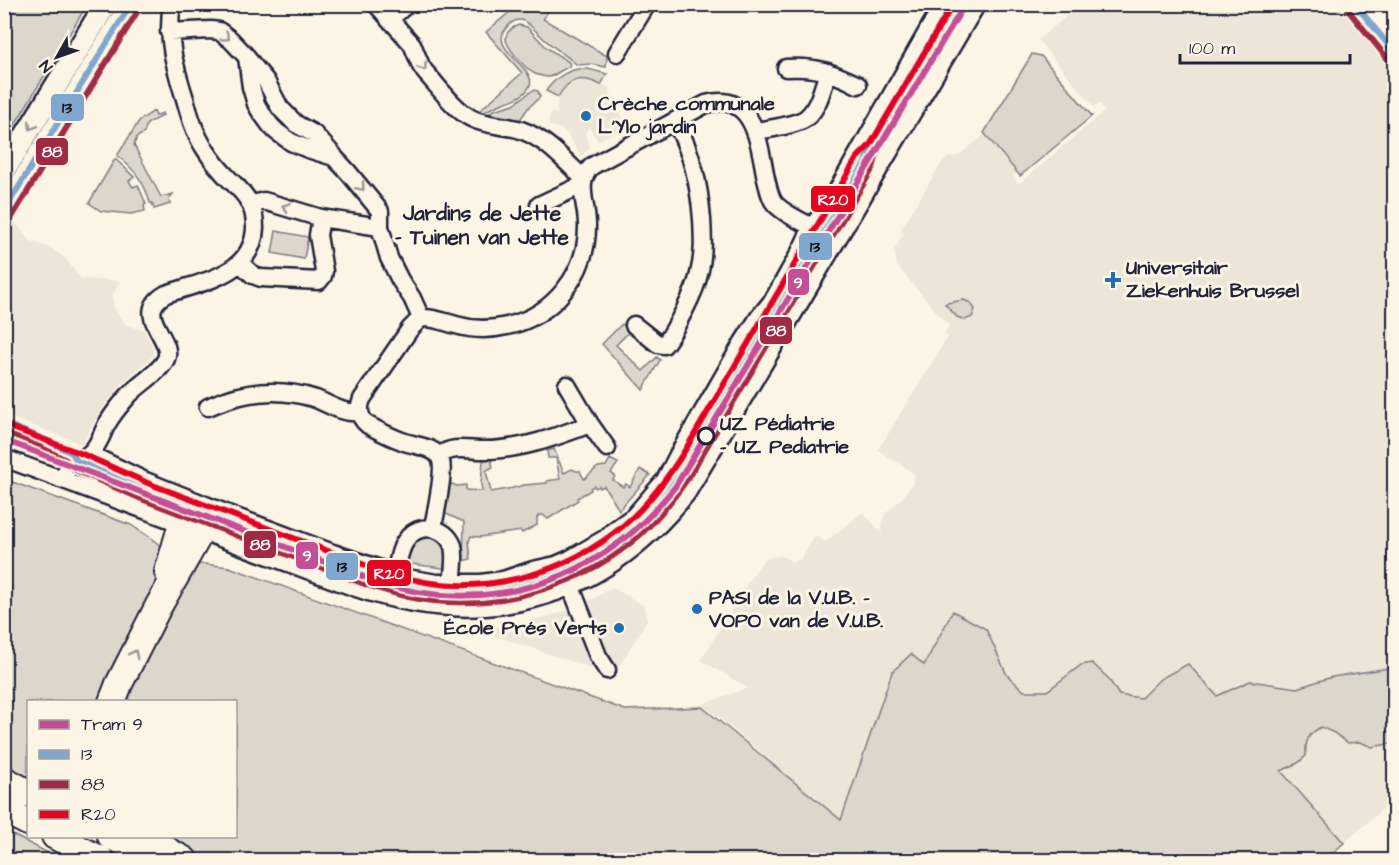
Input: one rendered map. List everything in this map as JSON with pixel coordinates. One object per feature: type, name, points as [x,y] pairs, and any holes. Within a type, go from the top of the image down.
[{"type":"highway","points":[[113,700],[158,607],[191,527]]},
{"type":"highway","points":[[4,780],[27,792]]},
{"type":"highway","points":[[4,810],[27,822]]},
{"type":"highway","points":[[57,838],[101,861]]},
{"type":"highway","points":[[113,838],[157,861]]},
{"type":"highway","points":[[152,838],[184,861]]},
{"type":"main road","points":[[4,171],[106,4]]},
{"type":"main road","points":[[4,212],[131,4]]},
{"type":"street","points":[[60,478],[76,461],[93,450],[118,408],[159,368],[166,358],[167,350],[153,318],[154,308],[160,298],[226,273],[240,263],[251,247],[255,225],[251,205],[244,193],[217,166],[199,139],[189,114],[174,62],[170,32],[172,4]]},
{"type":"street","points":[[376,4],[412,44],[425,72],[463,112],[479,121],[529,133],[549,146],[582,182]]},
{"type":"street","points":[[390,20],[407,4]]},
{"type":"street","points":[[617,53],[647,4]]},
{"type":"street","points":[[89,454],[164,489],[333,553],[395,575],[422,581],[452,584],[503,580],[537,569],[556,566],[570,559],[596,545],[634,516],[665,480],[743,342],[784,282],[812,227],[830,203],[943,4]]},
{"type":"street","points":[[4,458],[377,595],[404,602],[440,607],[493,606],[546,596],[571,587],[602,571],[631,551],[669,516],[687,493],[977,4]]},
{"type":"street","points":[[170,32],[219,31],[247,57],[254,96],[260,111],[271,126],[291,142],[334,157],[380,211],[380,227],[385,246],[394,269],[421,318]]},
{"type":"street","points":[[786,68],[806,67],[828,72],[858,85]]},
{"type":"street","points":[[756,131],[806,119],[817,103],[828,72]]},
{"type":"street","points":[[433,528],[441,477],[439,456],[364,422],[359,412],[362,399],[410,329],[421,318],[434,318],[474,328],[497,328],[530,318],[553,302],[573,278],[585,249],[587,218],[582,182],[588,169],[706,104],[715,101],[725,102],[738,107],[750,118],[756,131],[771,198],[779,208],[812,227]]},
{"type":"street","points":[[634,325],[658,344],[664,345],[672,336],[700,273],[704,238],[698,182],[688,150],[675,121]]},
{"type":"street","points":[[539,205],[582,182]]},
{"type":"street","points":[[251,205],[269,201],[321,218],[380,227]]},
{"type":"street","points":[[240,263],[253,275],[261,278],[319,281],[324,271],[318,235],[321,218]]},
{"type":"street","points":[[567,386],[607,448]]},
{"type":"street","points":[[208,407],[246,394],[273,391],[301,395],[350,413],[359,412]]},
{"type":"street","points":[[439,456],[454,449],[488,450],[535,443],[590,424]]},
{"type":"street","points":[[395,575],[407,537],[419,529],[433,528],[445,534],[453,546],[452,584]]},
{"type":"street","points":[[571,587],[597,656],[607,670]]},
{"type":"shaded area","points":[[4,5],[87,5],[5,141]]},
{"type":"shaded area","points":[[518,5],[552,5],[543,19],[607,56],[606,67],[591,64],[577,65],[526,22],[515,21],[504,31],[503,42],[505,48],[528,75],[530,85],[515,99],[483,114],[478,112],[522,73],[486,32]]},
{"type":"shaded area","points":[[1080,5],[1344,5],[1367,32],[1365,34],[1382,54],[1382,59],[1394,74],[1394,799],[1344,843],[1281,771],[924,665],[892,672],[841,820],[721,719],[700,705],[748,688],[701,660],[765,558],[782,556],[793,562],[801,559],[815,536],[826,542],[863,512],[882,534],[881,526],[885,514],[912,485],[915,474],[878,450],[948,337],[944,334],[949,326],[897,266],[893,252],[904,233],[900,231],[942,162],[949,157],[958,156],[984,135],[1016,173],[1013,177],[1019,184],[1105,111],[1099,103],[1094,107],[1038,40]]},
{"type":"shaded area","points":[[519,25],[527,27],[547,48],[569,62],[570,66],[549,77],[531,72],[506,41],[509,31]]},
{"type":"shaded area","points":[[1032,54],[1041,56],[1092,116],[1020,176],[984,133]]},
{"type":"shaded area","points":[[578,69],[607,74],[601,85],[588,80],[571,82],[558,97],[546,91],[560,77]]},
{"type":"shaded area","name":"Crèche communale L'Ylo jardin","points":[[585,79],[608,87],[623,118],[617,131],[598,141],[589,127],[585,133],[590,148],[581,156],[567,133],[548,125],[551,113],[557,114],[557,101],[562,90],[575,81]]},
{"type":"shaded area","points":[[533,90],[538,91],[540,97],[528,108],[518,123],[487,116],[494,110],[514,104]]},
{"type":"shaded area","points":[[154,111],[156,116],[162,113],[163,115],[147,124],[144,133],[137,137],[134,145],[161,197],[173,194],[169,199],[170,204],[154,209],[138,176],[117,156],[139,121]]},
{"type":"shaded area","points":[[115,159],[134,177],[129,181],[133,187],[138,185],[146,204],[144,205],[145,211],[131,214],[101,211],[89,203]]},
{"type":"shaded area","points":[[12,219],[29,240],[52,249],[65,258],[81,279],[120,281],[112,295],[114,308],[125,324],[144,329],[153,348],[153,356],[128,378],[107,402],[82,444],[5,415],[4,231]]},
{"type":"shaded area","points":[[276,231],[308,237],[304,259],[272,253]]},
{"type":"shaded area","points":[[964,300],[971,303],[975,309],[972,317],[965,320],[957,317],[945,304]]},
{"type":"shaded area","points":[[622,324],[630,331],[616,345],[643,371],[657,357],[660,360],[643,390],[602,344]]},
{"type":"shaded area","points":[[554,449],[564,473],[572,469],[580,471],[584,479],[598,467],[606,466],[610,459],[618,463],[611,473],[615,476],[613,480],[623,487],[626,484],[630,487],[640,469],[650,475],[619,510],[604,486],[596,488],[594,486],[577,498],[578,500],[548,519],[539,515],[537,525],[522,533],[521,531],[480,537],[471,536],[469,541],[471,559],[463,561],[464,522],[444,513],[449,483],[457,486],[466,485],[466,490],[482,491],[483,460],[491,459],[493,467],[486,471],[491,492],[560,479],[556,458],[548,458],[547,451]]},
{"type":"shaded area","points":[[4,479],[131,525],[169,553],[151,604],[106,700],[27,700],[27,778],[5,766]]},
{"type":"shaded area","points":[[422,532],[447,542],[450,569],[403,563],[404,551]]},
{"type":"shaded area","points":[[194,565],[229,567],[625,710],[702,707],[841,820],[892,672],[911,654],[924,665],[953,611],[986,629],[1007,675],[1024,691],[1047,691],[1081,665],[1092,663],[1108,678],[1119,695],[1141,698],[1160,679],[1188,664],[1217,696],[1250,681],[1297,688],[1332,677],[1389,668],[1394,660],[1394,743],[1372,747],[1360,742],[1348,743],[1321,727],[1308,738],[1306,756],[1298,763],[1281,771],[1344,843],[1324,860],[203,860],[165,838],[237,838],[237,700],[121,700]]},
{"type":"shaded area","name":"École Prés Verts","points":[[613,588],[643,605],[648,618],[618,668],[607,653],[586,602]]},
{"type":"shaded area","points":[[570,610],[591,668],[475,629],[520,624]]},
{"type":"shaded area","points":[[5,831],[62,860],[5,860]]},
{"type":"tram line","points":[[875,147],[959,4]]},
{"type":"tram line","name":"9","points":[[4,440],[375,581],[407,590],[439,595],[470,596],[502,593],[533,586],[563,575],[592,560],[628,536],[675,487],[965,4]]},
{"type":"transit line","name":"13","points":[[4,211],[131,4]]},
{"type":"transit line","name":"13","points":[[4,423],[46,440],[72,453],[77,461],[147,492],[370,577],[401,586],[417,590],[460,594],[487,592],[513,588],[565,572],[612,546],[633,529],[659,503],[681,473],[865,163],[870,146],[952,4]]},
{"type":"transit line","name":"R20","points":[[7,426],[80,453],[150,484],[373,568],[409,579],[458,585],[485,584],[512,580],[565,562],[612,535],[633,517],[673,469],[857,158],[870,145],[953,4]]},
{"type":"transit line","name":"13","points":[[1355,4],[1394,52]]},
{"type":"transit line","name":"88","points":[[12,217],[139,9]]},
{"type":"transit line","name":"88","points":[[4,433],[42,448],[66,460],[73,469],[144,500],[367,585],[400,595],[434,601],[490,601],[544,589],[570,579],[619,552],[641,534],[688,478],[873,168],[878,150],[960,9]]},
{"type":"transit line","name":"88","points":[[1348,10],[1387,58]]},
{"type":"place","name":"Crèche communale L'Ylo jardin","points":[[586,116]]},
{"type":"place","name":"Universitair Ziekenhuis Brussel","points":[[1113,280]]},
{"type":"place","name":"UZ Pédiatrie - UZ Pediatrie","points":[[706,436]]},
{"type":"place","name":"PASI de la V.U.B. - VOPO van de V.U.B.","points":[[697,609]]},
{"type":"place","name":"École Prés Verts","points":[[619,628]]},
{"type":"district","name":"Jardins de Jette - Tuinen van Jette","points":[[482,225]]}]
